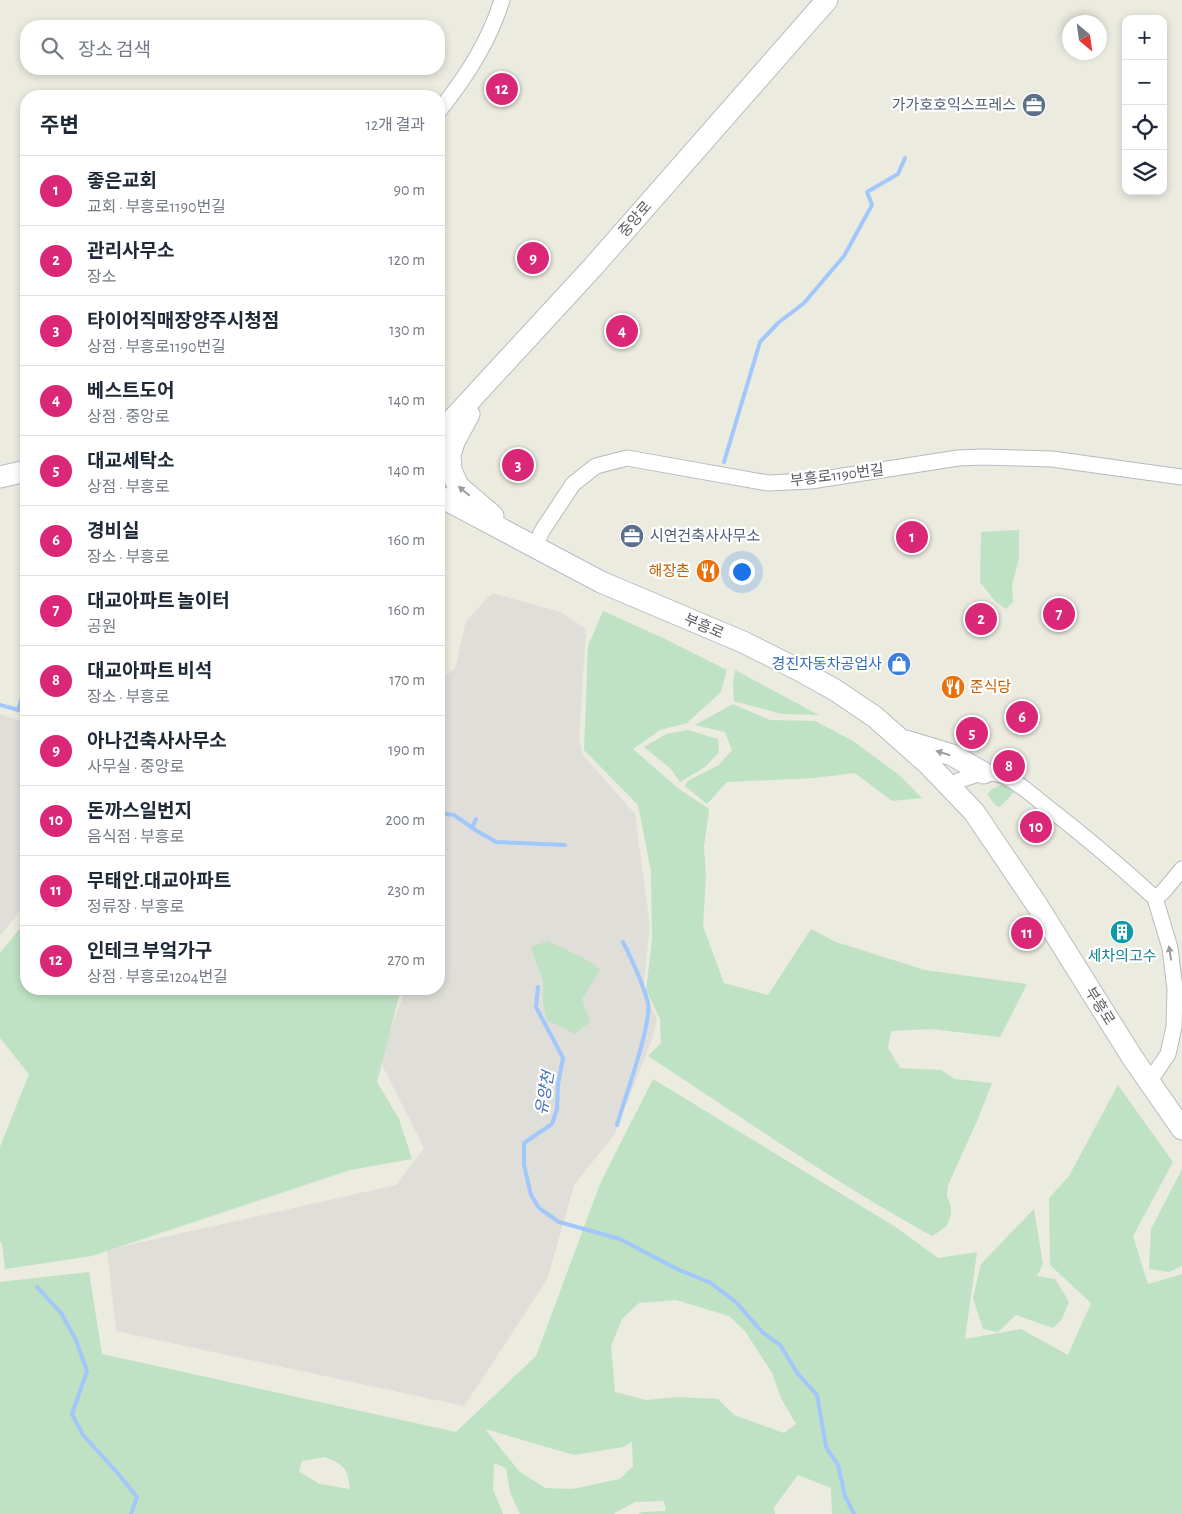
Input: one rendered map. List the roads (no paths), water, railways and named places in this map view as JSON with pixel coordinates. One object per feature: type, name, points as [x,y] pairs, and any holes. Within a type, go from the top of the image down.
[{"type":"main road","name":"중앙로","points":[[445,427],[593,267],[827,0]]},
{"type":"main road","points":[[512,354],[465,420],[454,442],[450,462],[458,486],[514,535]]},
{"type":"main road","points":[[445,421],[466,404]]},
{"type":"main road","points":[[0,477],[20,472]]},
{"type":"main road","name":"부흥로","points":[[445,499],[601,582],[743,642],[799,670],[836,690],[875,717],[950,785],[974,812],[1037,905],[1149,1082],[1182,1129]]},
{"type":"main road","points":[[899,739],[952,755],[984,773]]},
{"type":"street","points":[[445,103],[471,68],[489,34],[502,0]]},
{"type":"street","name":"부흥로1190번길","points":[[535,546],[542,530],[573,484],[596,466],[627,458],[768,483],[811,481],[958,458],[983,457],[1052,459],[1182,477]]},
{"type":"street","points":[[950,785],[968,777],[984,773],[1002,775],[1027,791],[1114,861],[1155,898],[1170,948],[1175,989],[1174,1027],[1168,1054],[1149,1082]]},
{"type":"street","points":[[1155,898],[1163,892],[1182,869]]},
{"type":"waterway","points":[[724,462],[760,342],[778,323],[804,303],[844,256],[872,205],[867,192],[898,174],[905,158]]},
{"type":"waterway","points":[[18,710],[20,704]]},
{"type":"waterway","name":"유양천","points":[[0,705],[20,710]]},
{"type":"waterway","points":[[445,814],[454,815],[496,842],[565,845]]},
{"type":"waterway","points":[[472,828],[476,819]]},
{"type":"waterway","points":[[617,1125],[642,1044],[648,1013],[648,1003],[643,988],[623,942]]},
{"type":"waterway","points":[[538,987],[536,1007],[563,1058],[558,1084],[557,1109],[552,1124],[524,1143],[524,1165],[531,1195],[539,1208],[559,1222],[620,1239],[677,1269],[711,1283],[737,1303],[762,1332],[780,1345],[798,1374],[817,1395],[826,1447],[838,1465],[845,1496],[854,1514]]},
{"type":"waterway","points":[[37,1287],[61,1313],[76,1340],[87,1371],[72,1414],[83,1435],[137,1497],[131,1514]]},
{"type":"place","name":"인테크 부엌가구","points":[[502,89]]},
{"type":"place","name":"가가호호익스프레스","points":[[1034,105]]},
{"type":"place","name":"아나건축사사무소","points":[[533,258]]},
{"type":"place","name":"베스트도어","points":[[622,331]]},
{"type":"place","name":"타이어직매장양주시청점","points":[[518,465]]},
{"type":"place","name":"시연건축사사무소","points":[[632,536]]},
{"type":"place","name":"좋은교회","points":[[912,537]]},
{"type":"place","name":"해장촌","points":[[708,571]]},
{"type":"place","name":"대교아파트 놀이터","points":[[1059,614]]},
{"type":"place","name":"관리사무소","points":[[981,619]]},
{"type":"place","name":"경진자동차공업사","points":[[899,664]]},
{"type":"place","name":"준식당","points":[[953,687]]},
{"type":"place","name":"경비실","points":[[1022,717]]},
{"type":"place","name":"대교세탁소","points":[[972,733]]},
{"type":"place","name":"대교아파트 비석","points":[[1009,766]]},
{"type":"place","name":"돈까스일번지","points":[[1036,827]]},
{"type":"place","name":"세차의고수","points":[[1122,932]]},
{"type":"place","name":"무태안.대교아파트","points":[[1027,933]]}]
